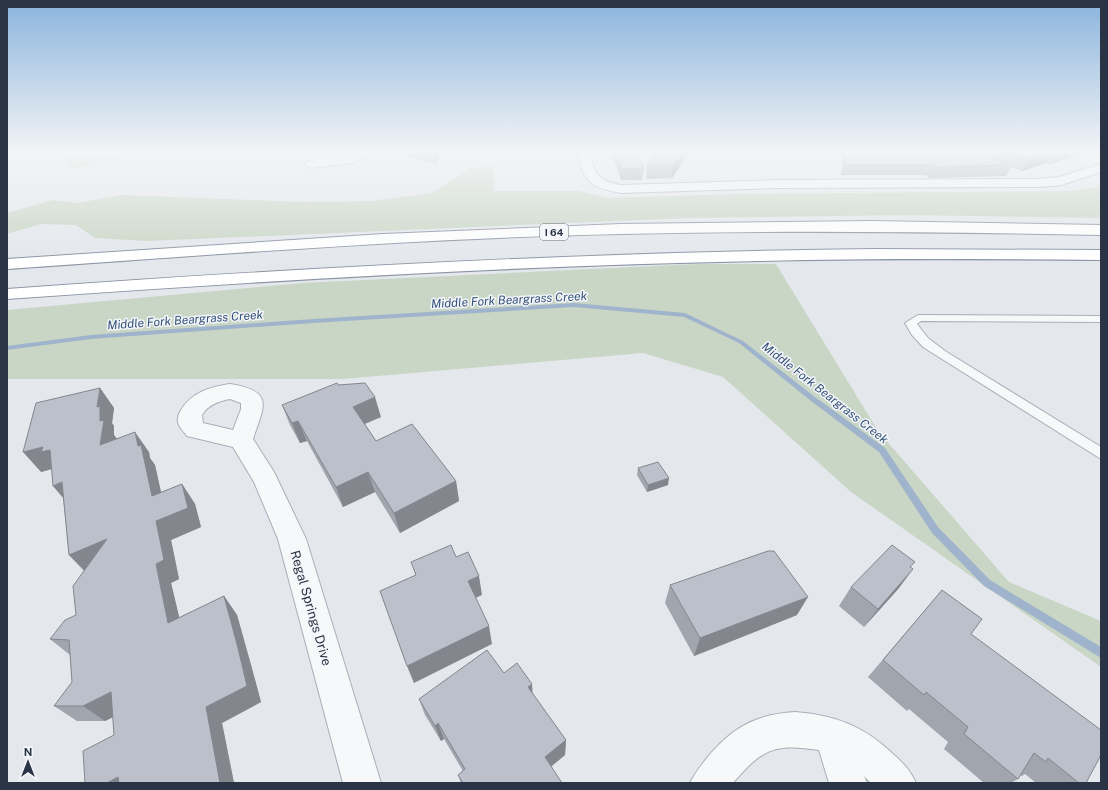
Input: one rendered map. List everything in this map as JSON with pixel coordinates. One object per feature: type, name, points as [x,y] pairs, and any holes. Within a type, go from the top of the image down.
[{"type":"highway","name":"I 64","points":[[7,264],[383,239],[620,229],[871,226],[1101,230]]},
{"type":"highway","points":[[7,294],[393,270],[652,258],[919,254],[1101,255]]},
{"type":"street","name":"Regal Springs Drive","points":[[241,440],[265,479],[292,539],[362,783]]},
{"type":"street","points":[[709,783],[747,742],[764,734],[781,730],[831,734],[846,740],[868,755],[897,783]]},
{"type":"street","points":[[831,734],[848,783]]},
{"type":"lane","points":[[1101,319],[918,318],[911,323],[914,331],[921,340],[941,354],[1101,454]]},
{"type":"green space","points":[[438,189],[494,189],[494,191],[578,191],[608,198],[737,194],[1072,191],[1084,189],[1101,189],[1101,218],[910,215],[687,218],[147,241],[95,238],[76,225],[41,224],[7,234],[7,213],[53,200],[78,203],[121,195],[303,202],[372,201],[432,193]]},
{"type":"green space","points":[[697,264],[776,264],[878,431],[1009,582],[1101,621],[1101,667],[851,492],[723,377],[643,353],[343,379],[7,379],[7,310],[303,283]]},
{"type":"building","points":[[337,383],[338,385],[365,383],[375,397],[353,407],[376,441],[412,424],[456,481],[394,513],[368,472],[336,487],[298,421],[292,423],[282,405]]},
{"type":"building","points":[[100,388],[97,407],[100,406],[100,421],[104,420],[100,445],[135,432],[138,446],[141,445],[152,496],[182,484],[188,508],[156,521],[164,560],[156,564],[168,623],[224,596],[247,686],[206,707],[220,783],[119,783],[118,777],[107,783],[85,783],[83,751],[114,735],[111,692],[83,706],[54,706],[72,682],[69,640],[50,639],[65,620],[76,615],[73,586],[107,539],[69,555],[62,482],[53,486],[50,450],[41,452],[43,447],[23,452],[36,403]]},
{"type":"building","points":[[658,462],[669,478],[648,485],[638,468]]},
{"type":"building","points":[[451,545],[456,557],[468,552],[479,576],[468,581],[489,626],[407,666],[380,591],[416,575],[411,562]]},
{"type":"building","points":[[892,545],[915,562],[910,567],[913,569],[878,609],[851,587]]},
{"type":"building","points":[[768,551],[774,551],[808,597],[700,638],[670,585]]},
{"type":"building","points":[[942,590],[982,619],[971,634],[1101,730],[1101,755],[1086,783],[1079,783],[1048,758],[1046,762],[1034,753],[1018,779],[964,734],[968,727],[926,692],[924,695],[883,660]]},
{"type":"building","points":[[487,650],[504,673],[517,663],[532,684],[528,687],[566,740],[545,757],[562,783],[463,783],[458,775],[465,769],[438,723],[435,726],[419,699]]},
{"type":"waterway","name":"Middle Fork Beargrass Creek","points":[[7,348],[91,337],[313,321],[574,305],[685,315],[741,342],[813,399],[882,450],[935,530],[987,583],[1101,653]]}]
